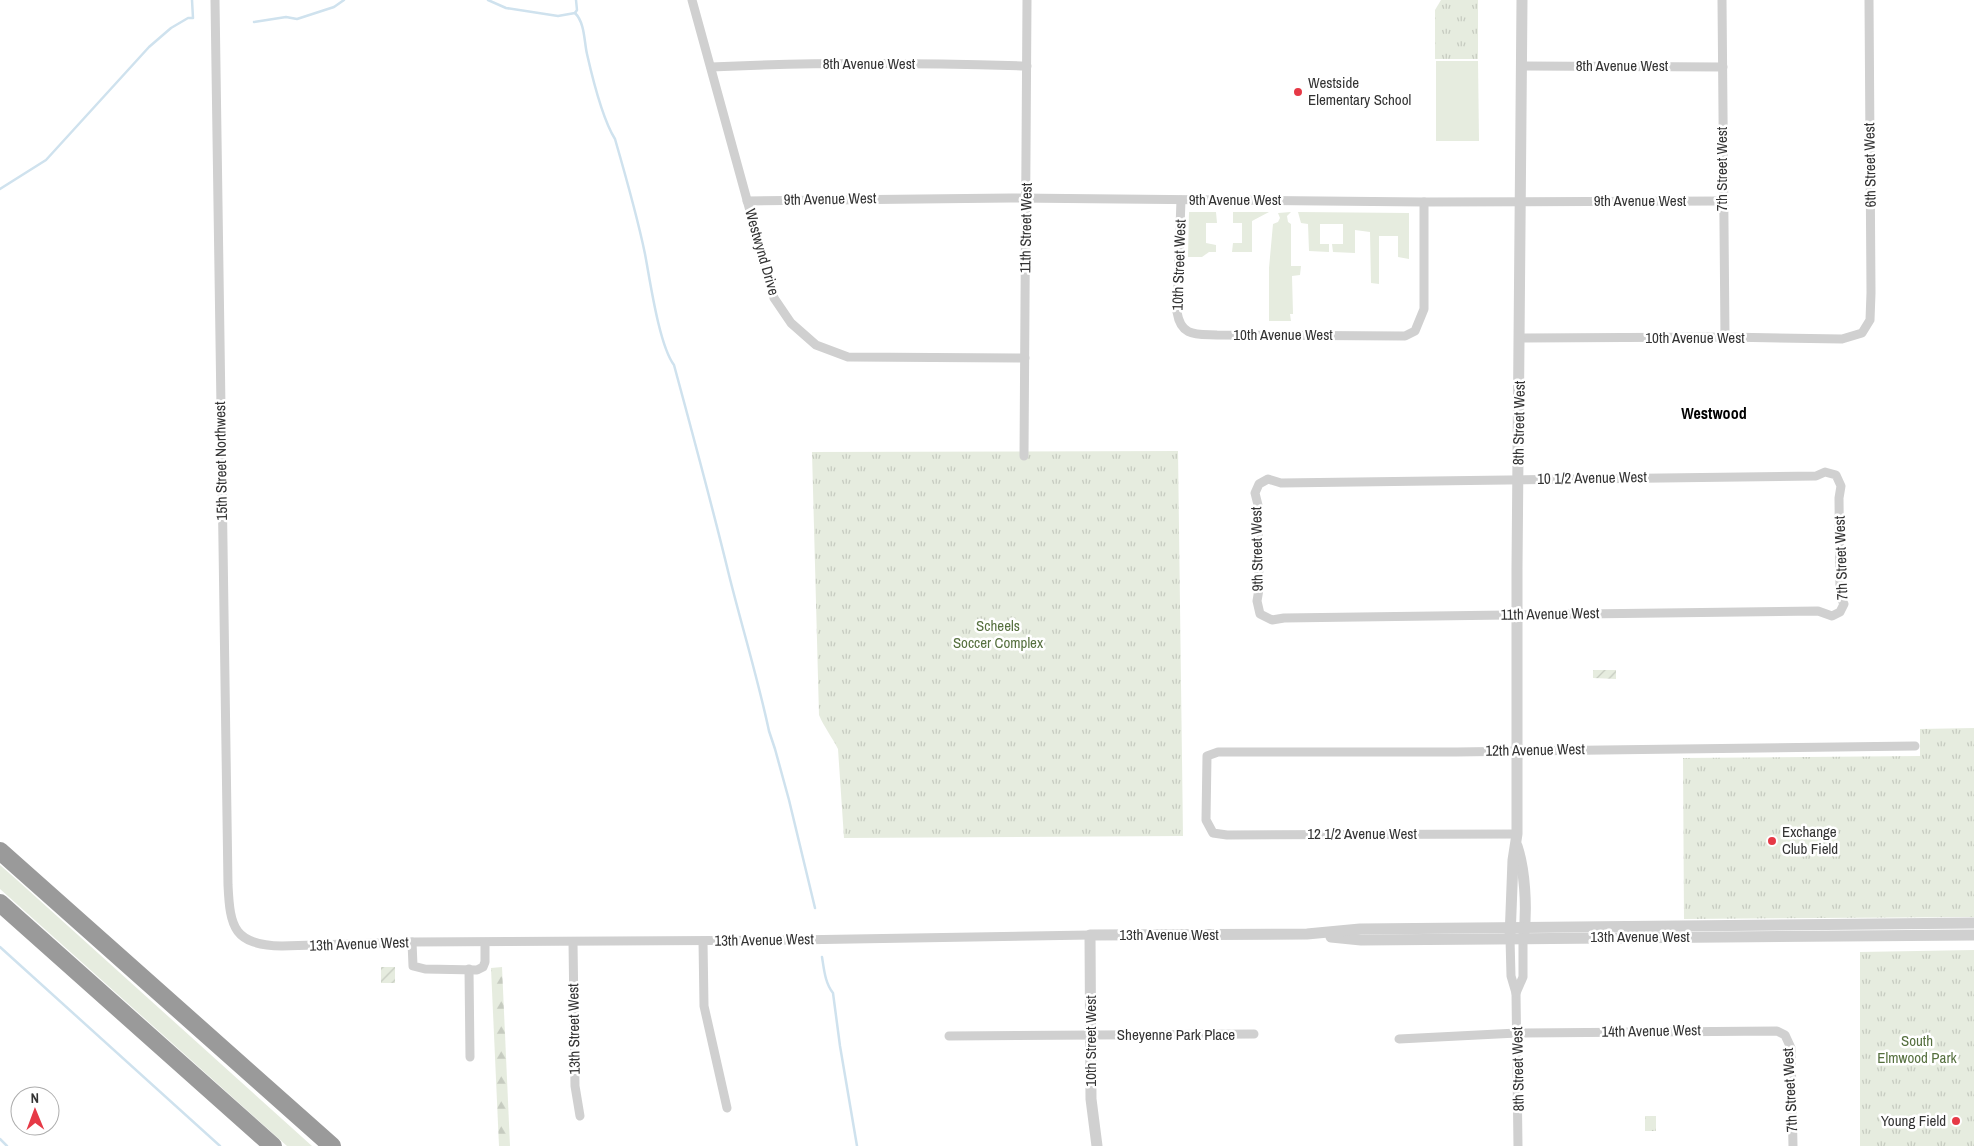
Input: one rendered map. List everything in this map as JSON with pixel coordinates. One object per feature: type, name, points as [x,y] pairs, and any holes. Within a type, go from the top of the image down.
[{"type":"highway","points":[[0,851],[332,1146]]},
{"type":"highway","points":[[0,903],[273,1146]]},
{"type":"street","name":"15th Street Northwest","points":[[215,0],[228,885],[232,922]]},
{"type":"street","name":"Westwynd Drive","points":[[692,0],[774,298],[791,323],[816,345],[848,358],[1025,358]]},
{"type":"street","name":"11th Street West","points":[[1024,456],[1027,0]]},
{"type":"street","name":"8th Street West","points":[[1518,1146],[1516,993],[1511,976],[1510,933],[1513,860],[1517,840],[1522,0]]},
{"type":"street","name":"7th Street West","points":[[1722,0],[1722,201],[1725,337]]},
{"type":"street","name":"6th Street West","points":[[1865,328],[1870,320],[1871,293],[1869,0]]},
{"type":"street","name":"8th Avenue West","points":[[711,67],[766,64],[1026,66]]},
{"type":"street","name":"8th Avenue West","points":[[1522,66],[1723,67]]},
{"type":"street","name":"9th Avenue West","points":[[748,201],[1027,198],[1424,202],[1722,201]]},
{"type":"street","name":"10th Street West","points":[[1181,200],[1177,312],[1178,322],[1183,328]]},
{"type":"street","name":"10th Avenue West","points":[[1183,328],[1191,334],[1217,335],[1405,336],[1415,331],[1424,309],[1424,202]]},
{"type":"street","name":"10th Avenue West","points":[[1520,338],[1725,337],[1842,340],[1862,333],[1865,328]]},
{"type":"street","name":"10 1/2 Avenue West","points":[[1259,484],[1268,478],[1281,483],[1816,476],[1825,472],[1836,475]]},
{"type":"street","name":"7th Street West","points":[[1836,475],[1841,486],[1839,498],[1840,596],[1844,604],[1840,612]]},
{"type":"street","name":"9th Street West","points":[[1259,484],[1255,493],[1258,505],[1259,589],[1257,601],[1260,614]]},
{"type":"street","name":"11th Avenue West","points":[[1260,614],[1272,620],[1284,618],[1517,614],[1818,611],[1832,616],[1840,612]]},
{"type":"street","name":"12th Avenue West","points":[[1210,828],[1206,820],[1206,756],[1218,752],[1517,751],[1914,746]]},
{"type":"street","name":"12 1/2 Avenue West","points":[[1210,828],[1213,833],[1227,835],[1517,840]]},
{"type":"street","name":"8th Street West","points":[[1516,993],[1523,977],[1524,933],[1521,860],[1517,840]]},
{"type":"street","name":"13th Avenue West","points":[[232,922],[240,936],[265,946],[412,942],[485,943],[1306,934],[1360,929],[1510,933],[1974,934]]},
{"type":"street","name":"13th Avenue West","points":[[1524,933],[1974,923]]},
{"type":"street","name":"10th Street West","points":[[1090,935],[1091,1099],[1097,1146]]},
{"type":"street","points":[[703,941],[704,1006],[727,1108]]},
{"type":"street","points":[[412,942],[412,961],[413,966],[417,968],[477,970],[483,967],[485,962],[485,943]]},
{"type":"street","name":"13th Street West","points":[[573,942],[575,1086],[580,1116]]},
{"type":"street","points":[[469,969],[470,1057]]},
{"type":"street","name":"14th Avenue West","points":[[1399,1039],[1517,1033],[1768,1030],[1777,1031],[1785,1035]]},
{"type":"street","name":"Sheyenne Park Place","points":[[949,1036],[1254,1034]]},
{"type":"street","name":"7th Street West","points":[[1785,1035],[1791,1048],[1793,1146]]},
{"type":"green space","points":[[1441,0],[1478,0],[1478,59],[1435,59],[1435,10]]},
{"type":"green space","points":[[1436,61],[1478,61],[1479,141],[1436,141]]},
{"type":"green space","points":[[1189,212],[1216,212],[1217,223],[1206,223],[1206,243],[1216,245],[1216,252],[1209,252],[1202,257],[1188,257]]},
{"type":"green space","points":[[1233,212],[1269,212],[1252,221],[1252,252],[1232,252],[1233,243],[1242,243],[1242,223],[1233,223]]},
{"type":"green space","points":[[1291,212],[1287,216],[1288,222],[1291,224],[1291,266],[1301,266],[1300,275],[1292,276],[1293,314],[1290,314],[1291,321],[1269,321],[1269,268],[1273,224],[1278,222],[1280,218],[1278,213]]},
{"type":"green space","points":[[1298,212],[1409,213],[1409,259],[1398,257],[1398,236],[1379,236],[1379,284],[1371,283],[1370,232],[1355,230],[1355,253],[1333,252],[1332,244],[1343,244],[1343,224],[1320,224],[1320,244],[1329,244],[1329,252],[1309,251],[1308,224],[1301,223]]},
{"type":"green space","name":"Scheels Soccer Complex","points":[[1178,451],[1183,836],[844,838],[838,749],[819,715],[812,452]]},
{"type":"green space","points":[[1593,670],[1616,670],[1616,679],[1593,678]]},
{"type":"green space","points":[[1974,728],[1974,917],[1684,919],[1683,758],[1920,756],[1920,729]]},
{"type":"green space","points":[[0,865],[312,1146],[287,1146],[0,889]]},
{"type":"green space","name":"South Elmwood Park","points":[[1974,950],[1974,1146],[1860,1146],[1860,952]]},
{"type":"green space","points":[[381,967],[395,967],[395,983],[381,983]]},
{"type":"green space","points":[[502,967],[510,1146],[499,1146],[491,968]]},
{"type":"green space","points":[[1645,1116],[1656,1116],[1656,1131],[1645,1131]]},
{"type":"waterway","points":[[0,189],[46,160],[149,47],[171,28],[188,18],[193,18],[192,0]]},
{"type":"waterway","points":[[254,22],[286,17],[297,19],[334,7],[344,0]]},
{"type":"waterway","points":[[488,0],[506,8],[558,16],[575,13]]},
{"type":"waterway","points":[[575,13],[577,10],[576,0]]},
{"type":"waterway","points":[[575,13],[581,22],[595,86],[606,121],[615,139],[631,196],[642,239],[660,328],[664,343],[674,365],[716,522],[769,731],[789,800],[815,908]]},
{"type":"waterway","points":[[0,947],[220,1146]]},
{"type":"waterway","points":[[822,957],[824,971],[833,993],[857,1146]]},
{"type":"waterway","points":[[0,1139],[7,1146]]},
{"type":"place","name":"Westside Elementary School","points":[[1298,92]]},
{"type":"place","name":"Exchange Club Field","points":[[1772,841]]},
{"type":"place","name":"Young Field","points":[[1956,1121]]},
{"type":"district","name":"Westwood","points":[[1714,413]]}]
